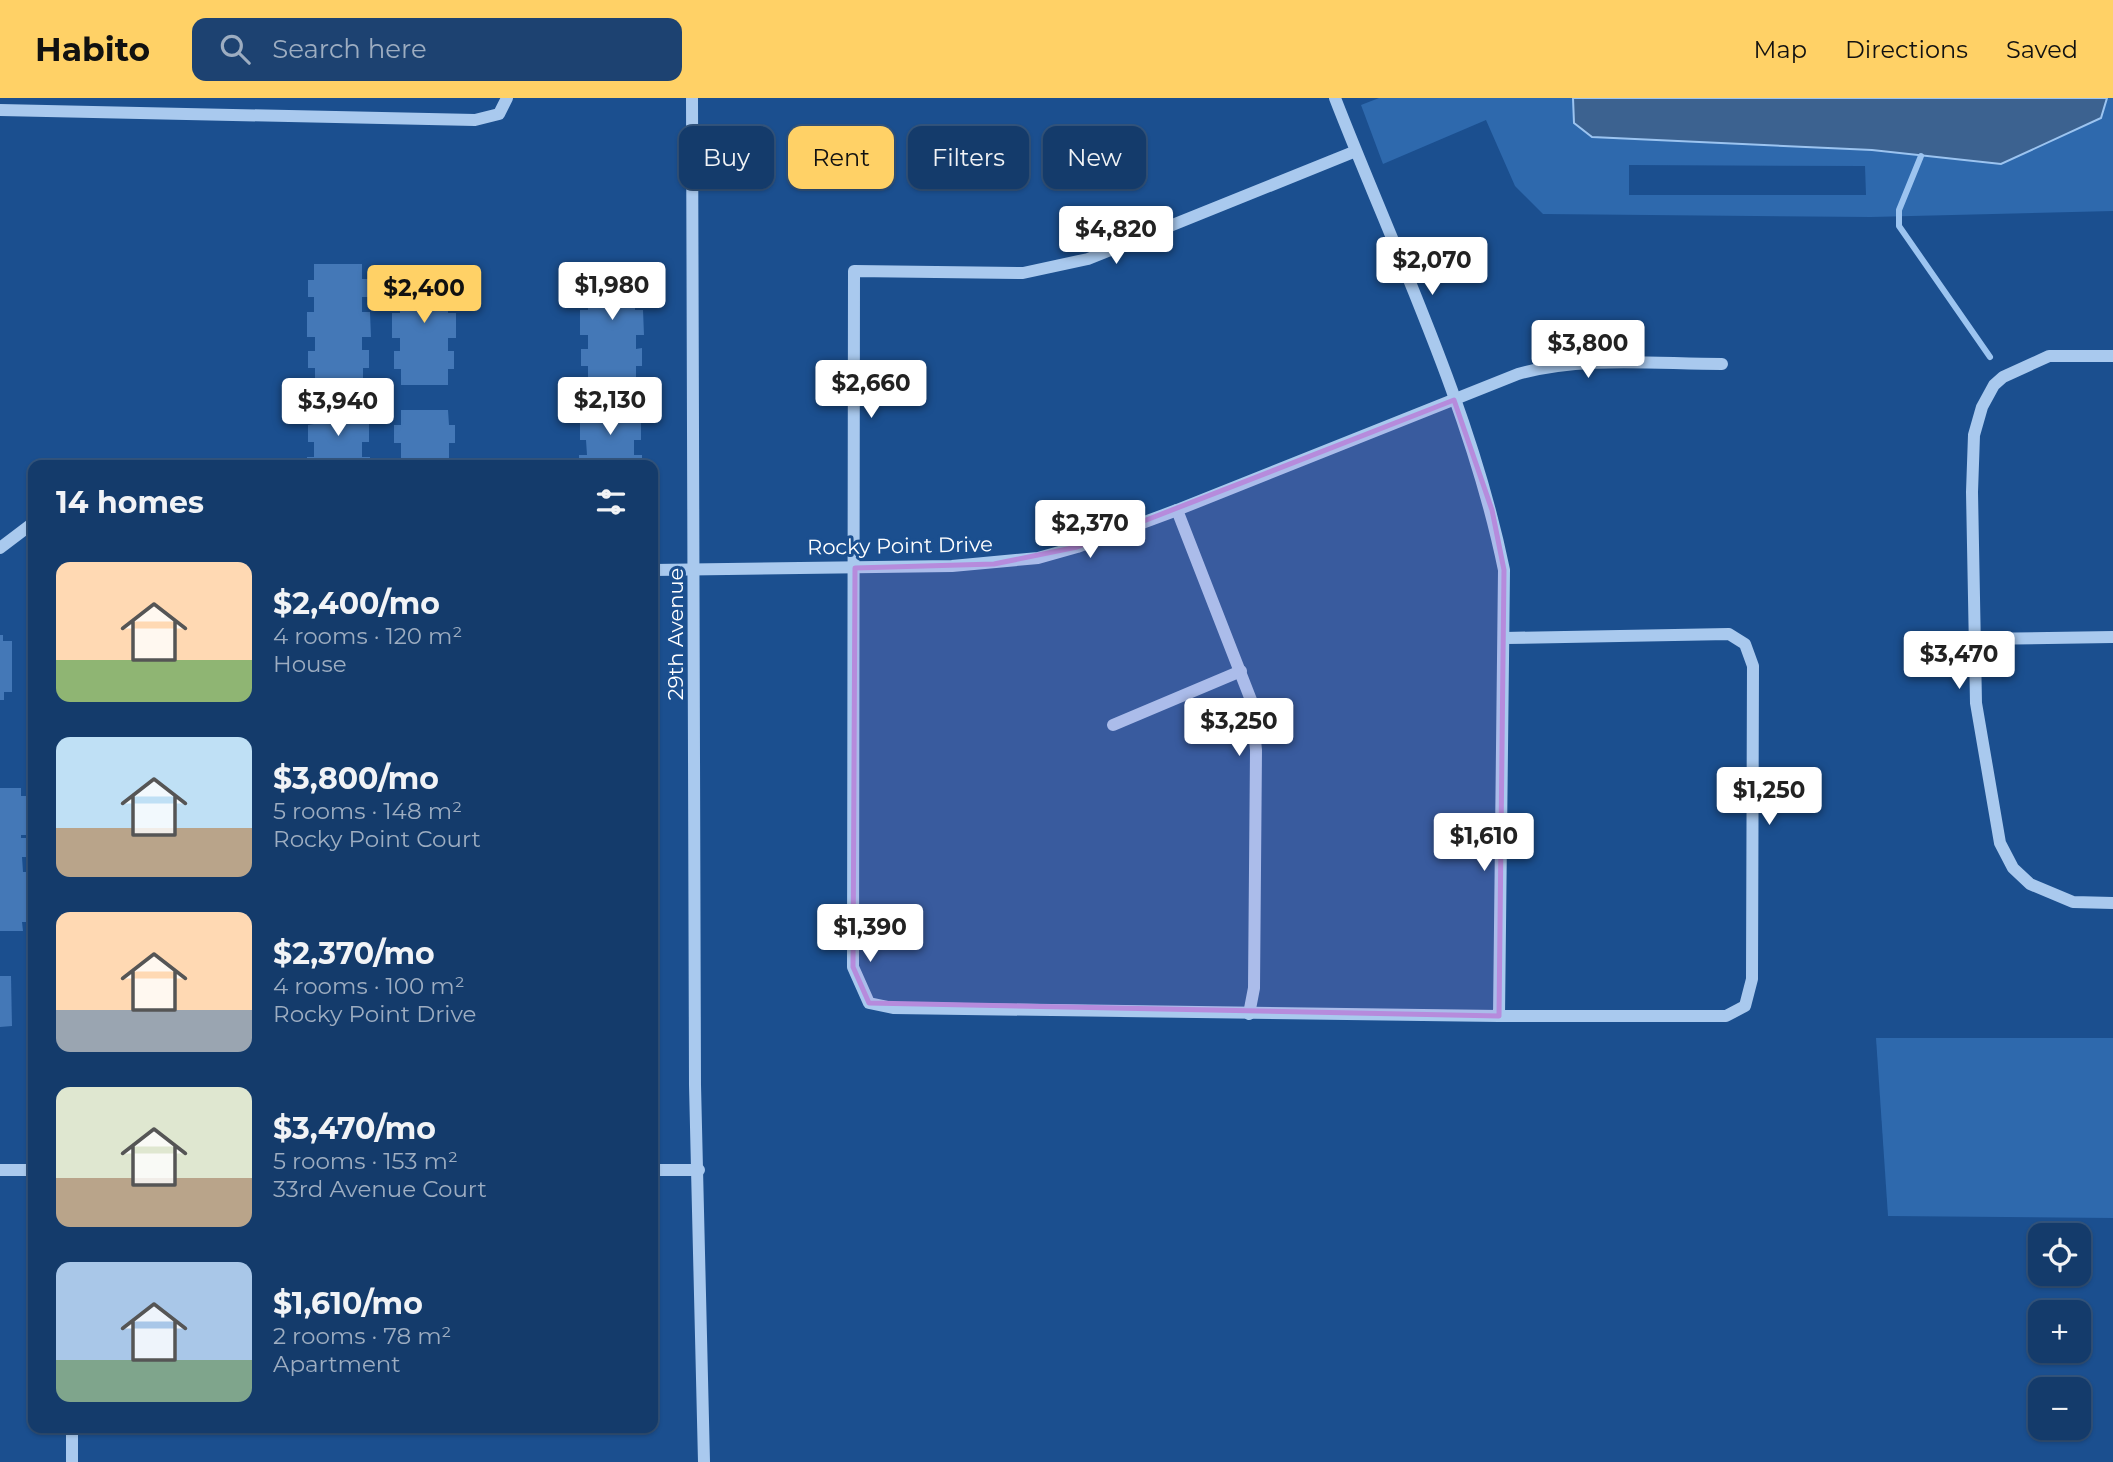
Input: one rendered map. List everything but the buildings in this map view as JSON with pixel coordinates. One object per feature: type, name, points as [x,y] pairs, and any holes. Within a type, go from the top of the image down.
[{"type":"street","points":[[0,110],[475,120],[499,114],[507,98]]},
{"type":"street","name":"29th Avenue","points":[[692,98],[695,1085],[704,1462]]},
{"type":"street","points":[[1335,98],[1454,400],[1492,510],[1504,570],[1499,1016]]},
{"type":"street","points":[[1356,151],[1088,259],[1051,268],[1023,273],[854,271],[853,967],[869,1003],[893,1008],[1499,1016],[1726,1016],[1745,1006],[1752,979],[1753,666],[1745,644],[1729,634],[1504,638]]},
{"type":"street","points":[[2113,356],[2049,356],[2003,377],[1994,385],[1982,407],[1974,435],[1973,639],[1976,703],[1994,816],[2000,843],[2013,868],[2030,884],[2073,902],[2113,902]]},
{"type":"street","name":"Rocky Point Drive","points":[[658,570],[994,565],[1038,558],[1177,510],[1518,373],[1550,365],[1722,365]]},
{"type":"street","points":[[1177,510],[1251,700],[1256,750],[1254,988],[1249,1014]]},
{"type":"street","points":[[0,548],[28,527]]},
{"type":"street","points":[[1973,639],[2113,638]]},
{"type":"street","points":[[1113,725],[1241,671]]},
{"type":"street","points":[[0,1170],[28,1170]]},
{"type":"street","points":[[658,1170],[699,1170]]},
{"type":"street","points":[[72,1433],[72,1462]]},
{"type":"highlighted area","points":[[1454,400],[1492,510],[1504,570],[1499,1016],[869,1003],[853,967],[855,568],[994,564],[1077,547]]},
{"type":"shaded area","points":[[1379,98],[1573,98],[1574,123],[1592,137],[1872,150],[2001,164],[2101,118],[2107,98],[2113,98],[2113,211],[1871,217],[1543,214],[1515,186],[1486,120],[1383,164],[1361,105]],"holes":[[[1629,165],[1865,166],[1866,195],[1629,195]]]},
{"type":"shaded area","points":[[1573,98],[2107,98],[2101,118],[2001,164],[1872,150],[1592,137],[1574,123]]},
{"type":"shaded area","points":[[1876,1038],[2113,1038],[2113,1218],[1888,1216]]},
{"type":"waterway","points":[[1921,156],[1899,210],[1899,226],[1990,357]]}]
